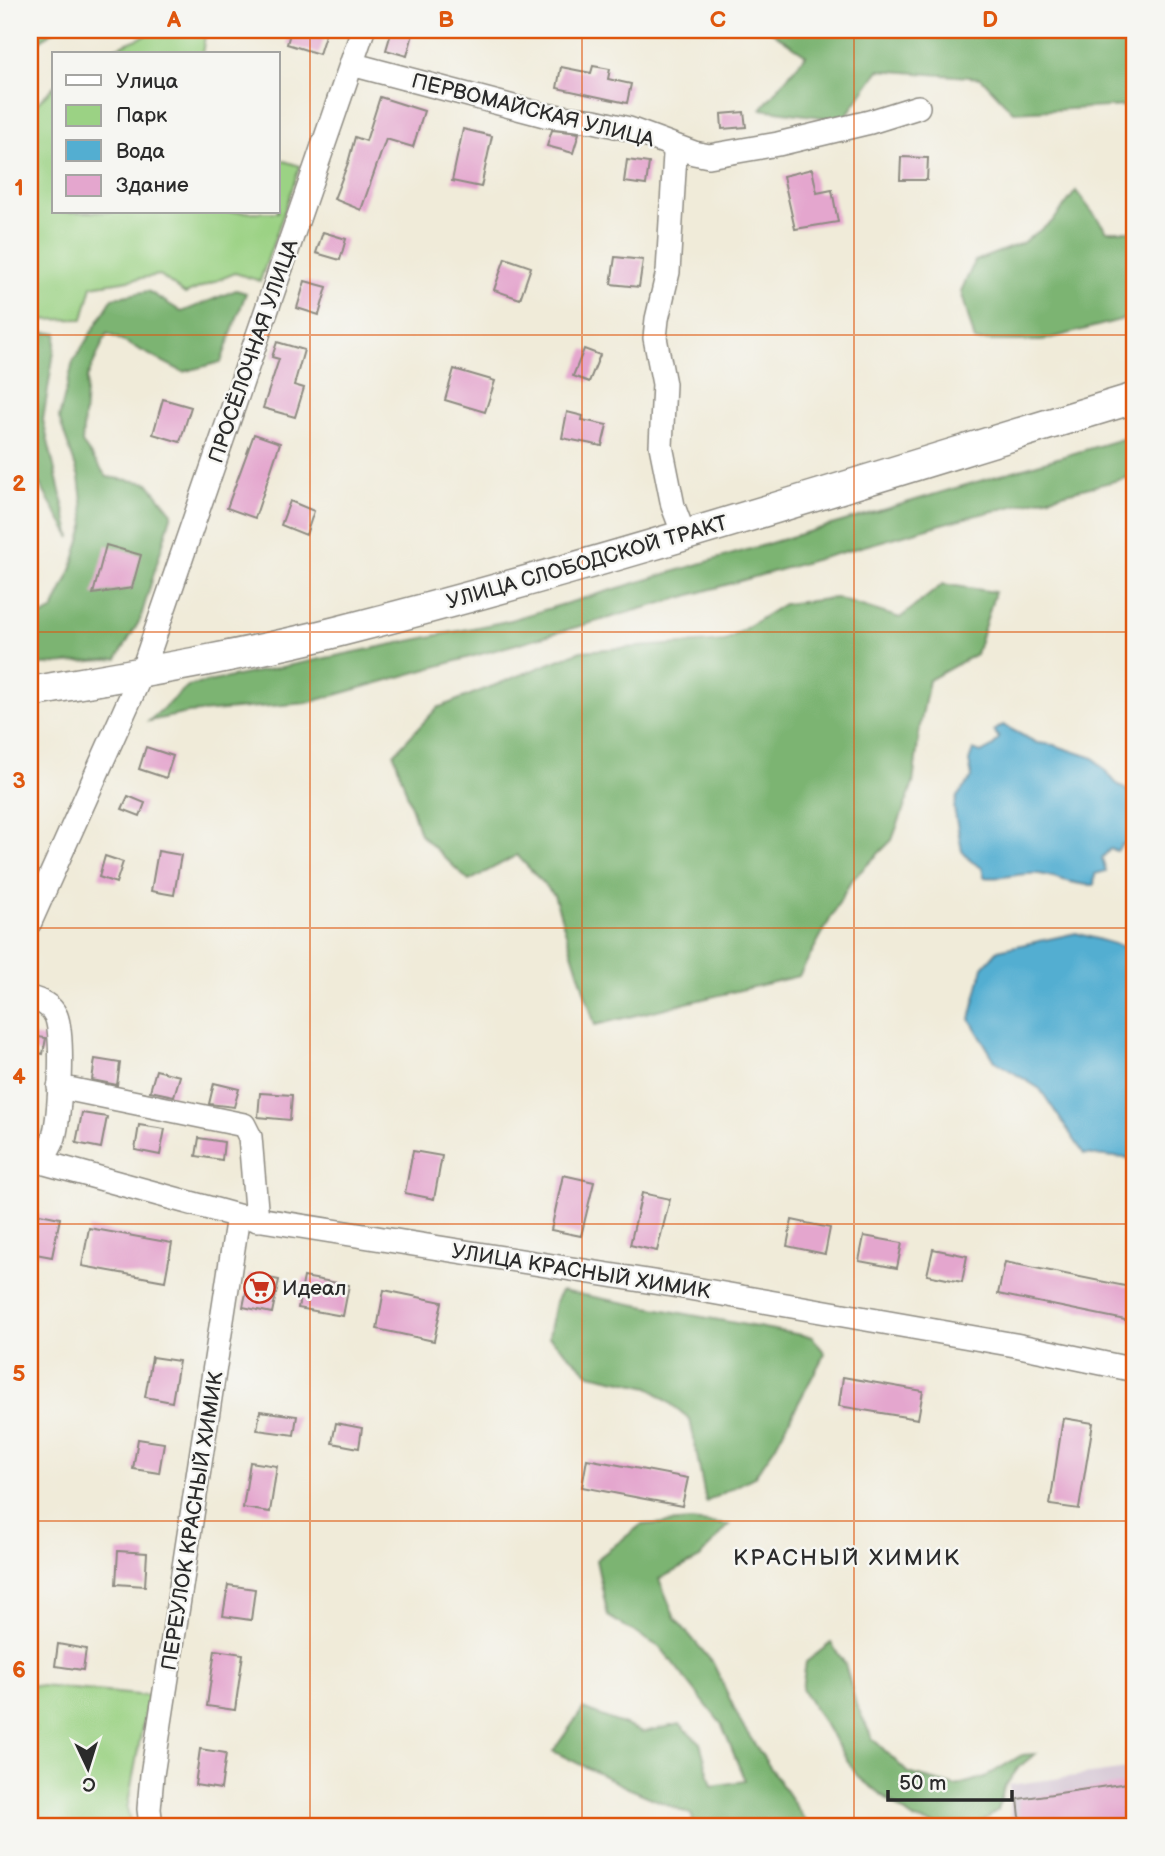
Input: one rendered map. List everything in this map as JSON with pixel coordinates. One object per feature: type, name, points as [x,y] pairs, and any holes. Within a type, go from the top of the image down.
[{"type":"main road","name":"УЛИЦА СЛОБОДСКОЙ ТРАКТ","points":[[30,692],[338,632],[684,535],[1135,398]]},
{"type":"street","name":"ПРОСЁЛОЧНАЯ УЛИЦА","points":[[30,922],[142,672],[363,30]]},
{"type":"street","name":"ПЕРВОМАЙСКАЯ УЛИЦА","points":[[351,64],[544,115],[594,121],[629,129],[694,153],[721,155],[870,122],[918,107]]},
{"type":"street","points":[[673,146],[675,154],[668,272],[655,338],[664,384],[661,446],[673,506],[684,535]]},
{"type":"street","points":[[30,998],[41,1001],[55,1015],[60,1032],[59,1087],[54,1138],[35,1160]]},
{"type":"street","name":"ПЕРЕУЛОК КРАСНЫЙ ХИМИК","points":[[59,1087],[241,1124],[247,1127],[250,1137],[247,1218],[152,1775],[149,1809],[151,1826]]},
{"type":"street","name":"УЛИЦА КРАСНЫЙ ХИМИК","points":[[35,1160],[247,1218],[666,1284],[1015,1345],[1135,1370]]},
{"type":"shaded area","points":[[1135,1768],[1135,1826],[1011,1826],[1009,1785]]},
{"type":"green space","points":[[30,30],[55,30],[30,48]]},
{"type":"green space","points":[[160,30],[206,30],[202,52],[105,52]]},
{"type":"green space","points":[[769,30],[1135,30],[1135,123],[1127,106],[1013,112],[981,78],[879,70],[843,120],[761,109],[806,55]]},
{"type":"green space","points":[[52,88],[52,214],[280,214],[280,160],[300,166],[260,281],[235,273],[185,294],[160,275],[92,286],[83,319],[30,320],[30,111]]},
{"type":"green space","points":[[1076,191],[1107,231],[1132,231],[1135,227],[1135,316],[1041,341],[975,341],[961,291],[975,261],[1022,243],[1053,221]]},
{"type":"green space","points":[[236,290],[246,293],[221,362],[183,372],[107,333],[87,378],[82,443],[107,477],[148,483],[172,513],[140,620],[117,659],[30,666],[30,623],[53,610],[71,570],[85,524],[79,477],[59,418],[73,362],[113,298],[148,291],[182,312]]},
{"type":"green space","points":[[30,332],[57,333],[43,420],[71,538],[30,468]]},
{"type":"green space","points":[[1135,435],[1135,476],[953,521],[307,703],[188,713],[149,721],[188,686],[507,621]]},
{"type":"green space","points":[[943,584],[995,592],[976,654],[929,680],[913,784],[892,840],[851,881],[799,976],[595,1025],[554,895],[517,855],[469,881],[420,834],[394,754],[437,708],[581,651],[725,641],[784,604],[836,598],[900,618]]},
{"type":"green space","points":[[561,1291],[812,1337],[825,1353],[775,1447],[754,1477],[706,1502],[690,1419],[649,1387],[590,1374],[549,1337],[555,1302]]},
{"type":"green space","points":[[690,1521],[729,1525],[700,1558],[659,1579],[675,1618],[713,1663],[742,1725],[809,1826],[693,1826],[692,1815],[628,1788],[553,1751],[583,1709],[643,1732],[680,1724],[700,1743],[712,1786],[745,1781],[722,1725],[661,1648],[608,1616],[596,1560],[641,1525]]},
{"type":"green space","points":[[831,1643],[845,1664],[856,1704],[872,1738],[908,1773],[956,1786],[985,1777],[1022,1755],[1035,1754],[1019,1767],[1004,1788],[998,1810],[975,1826],[938,1826],[915,1820],[858,1777],[802,1689],[806,1662]]},
{"type":"green space","points":[[30,1685],[148,1696],[127,1809],[131,1826],[30,1826]]},
{"type":"water","points":[[1003,725],[1037,743],[1054,745],[1094,758],[1116,783],[1128,791],[1135,788],[1135,848],[1122,844],[1117,851],[1110,849],[1102,858],[1106,871],[1095,874],[1094,885],[1039,874],[984,877],[982,868],[962,851],[954,808],[957,797],[972,777],[969,761],[973,750],[981,753],[992,747],[999,738],[994,731]]},
{"type":"water","points":[[1076,933],[1135,950],[1135,1159],[1084,1154],[1040,1089],[995,1061],[970,1019],[983,967],[998,950]]},
{"type":"building","points":[[291,30],[326,32],[319,54],[287,44]]},
{"type":"building","points":[[392,30],[413,34],[407,56],[386,50]]},
{"type":"building","points":[[593,66],[610,69],[608,79],[631,84],[627,103],[557,88],[561,67],[591,73]]},
{"type":"building","points":[[380,97],[424,111],[413,147],[386,139],[361,210],[334,199],[355,137],[366,141]]},
{"type":"building","points":[[744,112],[746,127],[722,129],[721,114]]},
{"type":"building","points":[[463,129],[492,136],[481,187],[452,181]]},
{"type":"building","points":[[552,130],[579,133],[573,153],[547,146]]},
{"type":"building","points":[[901,157],[928,158],[927,180],[900,180]]},
{"type":"building","points":[[627,160],[649,163],[646,185],[624,182]]},
{"type":"building","points":[[812,169],[817,193],[832,190],[838,222],[795,229],[783,176]]},
{"type":"building","points":[[323,232],[346,239],[340,260],[316,253]]},
{"type":"building","points":[[615,257],[643,260],[639,287],[611,284]]},
{"type":"building","points":[[505,258],[531,267],[520,299],[494,290]]},
{"type":"building","points":[[305,281],[327,287],[319,315],[297,308]]},
{"type":"building","points":[[277,342],[304,350],[294,385],[304,388],[295,417],[263,408],[279,359],[272,357]]},
{"type":"building","points":[[584,349],[600,355],[589,382],[573,376]]},
{"type":"building","points":[[454,369],[495,381],[485,412],[445,400]]},
{"type":"building","points":[[163,399],[191,407],[180,442],[153,434]]},
{"type":"building","points":[[567,412],[583,416],[582,420],[607,425],[602,446],[562,438]]},
{"type":"building","points":[[254,434],[280,443],[255,518],[227,508]]},
{"type":"building","points":[[290,501],[314,511],[306,535],[281,525]]},
{"type":"building","points":[[106,545],[141,555],[132,588],[93,594]]},
{"type":"building","points":[[146,747],[173,756],[166,778],[139,769]]},
{"type":"building","points":[[128,796],[145,803],[140,816],[122,809]]},
{"type":"building","points":[[158,851],[181,855],[174,895],[151,891]]},
{"type":"building","points":[[105,856],[123,862],[116,883],[99,877]]},
{"type":"building","points":[[30,1036],[46,1038],[43,1054],[30,1051]]},
{"type":"building","points":[[95,1059],[120,1063],[117,1085],[92,1080]]},
{"type":"building","points":[[156,1070],[180,1076],[174,1096],[150,1091]]},
{"type":"building","points":[[214,1083],[239,1089],[234,1107],[209,1104]]},
{"type":"building","points":[[260,1093],[292,1095],[290,1120],[258,1117]]},
{"type":"building","points":[[82,1113],[107,1117],[101,1148],[76,1143]]},
{"type":"building","points":[[139,1125],[165,1129],[160,1155],[135,1150]]},
{"type":"building","points":[[199,1138],[224,1142],[222,1160],[196,1156]]},
{"type":"building","points":[[413,1151],[442,1156],[434,1199],[405,1193]]},
{"type":"building","points":[[563,1175],[594,1182],[581,1236],[551,1230]]},
{"type":"building","points":[[642,1193],[670,1199],[657,1251],[630,1245]]},
{"type":"building","points":[[30,1212],[60,1218],[52,1257],[30,1253]]},
{"type":"building","points":[[792,1220],[830,1228],[825,1254],[787,1246]]},
{"type":"building","points":[[89,1228],[172,1243],[165,1281],[82,1266]]},
{"type":"building","points":[[864,1236],[902,1243],[897,1268],[859,1261]]},
{"type":"building","points":[[933,1249],[967,1256],[962,1282],[927,1275]]},
{"type":"building","points":[[1005,1262],[1135,1288],[1135,1322],[998,1294]]},
{"type":"building","points":[[250,1274],[279,1280],[272,1313],[243,1307]]},
{"type":"building","points":[[304,1277],[349,1285],[343,1316],[298,1308]]},
{"type":"building","points":[[384,1290],[442,1302],[434,1341],[377,1329]]},
{"type":"building","points":[[152,1357],[179,1361],[172,1402],[145,1397]]},
{"type":"building","points":[[843,1377],[923,1391],[918,1419],[839,1406]]},
{"type":"building","points":[[260,1411],[297,1416],[294,1435],[257,1430]]},
{"type":"building","points":[[1063,1418],[1093,1423],[1079,1509],[1050,1505]]},
{"type":"building","points":[[336,1423],[362,1428],[359,1448],[332,1443]]},
{"type":"building","points":[[138,1439],[164,1443],[159,1473],[133,1469]]},
{"type":"building","points":[[587,1459],[688,1478],[682,1506],[582,1487]]},
{"type":"building","points":[[250,1462],[277,1466],[270,1512],[243,1508]]},
{"type":"building","points":[[118,1551],[147,1553],[145,1586],[116,1584]]},
{"type":"building","points":[[228,1585],[255,1589],[251,1620],[223,1616]]},
{"type":"building","points":[[58,1644],[86,1649],[83,1670],[55,1666]]},
{"type":"building","points":[[215,1650],[243,1654],[235,1710],[207,1706]]},
{"type":"building","points":[[200,1749],[226,1753],[221,1789],[195,1785]]},
{"type":"building","points":[[1135,1782],[1135,1818],[1077,1826],[1021,1826],[1018,1799]]},
{"type":"place","name":"Идеал","points":[[259,1288]]},
{"type":"district","name":"КРАСНЫЙ ХИМИК","points":[[847,1557]]}]
